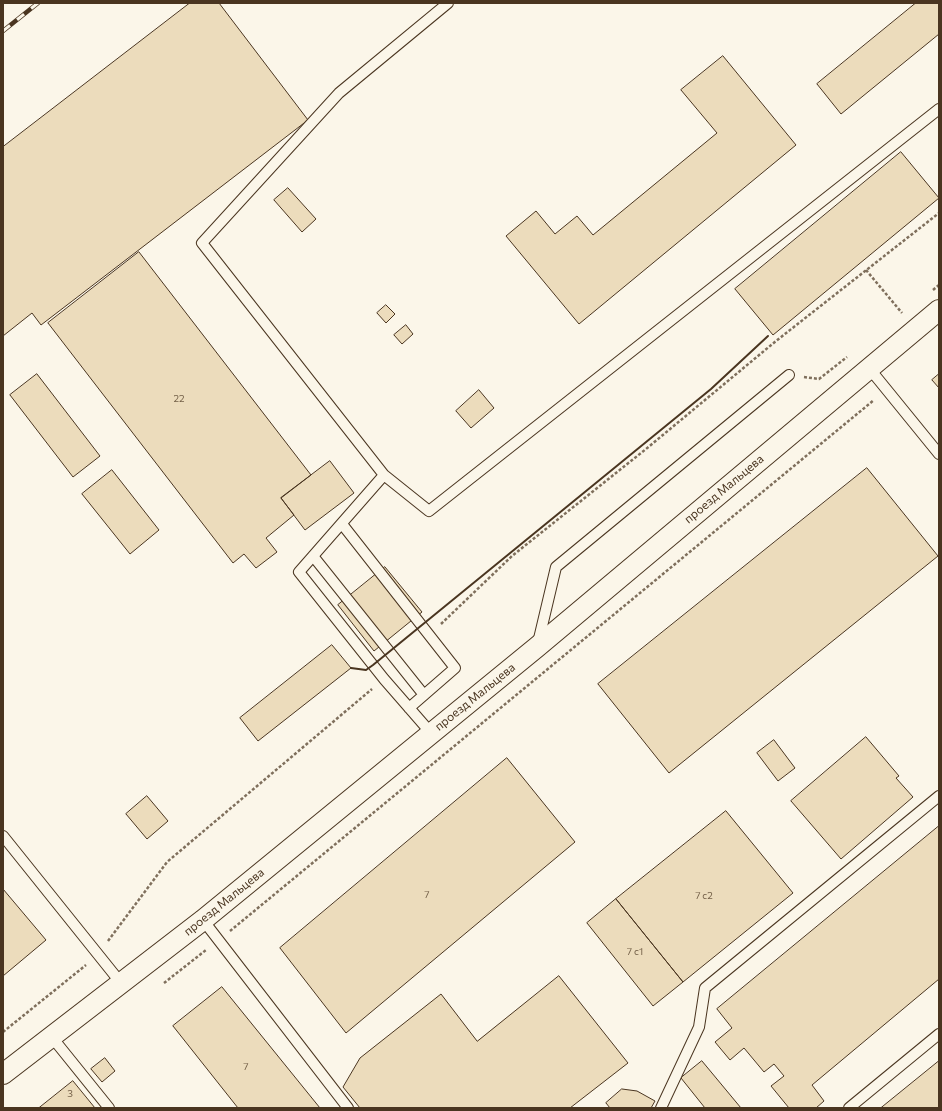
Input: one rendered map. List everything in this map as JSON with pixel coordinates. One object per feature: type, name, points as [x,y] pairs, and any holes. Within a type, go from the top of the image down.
[{"type":"street","name":"проезд Мальцева","points":[[3,1074],[203,920],[537,647],[939,310]]},
{"type":"lane","points":[[448,3],[339,93],[202,243],[384,475],[429,511],[939,109]]},
{"type":"lane","points":[[869,368],[939,454]]},
{"type":"lane","points":[[537,647],[556,567],[790,375]]},
{"type":"lane","points":[[384,475],[299,572],[384,679],[431,733]]},
{"type":"lane","points":[[342,524],[455,668],[409,708]]},
{"type":"lane","points":[[313,556],[424,695]]},
{"type":"lane","points":[[661,1108],[699,1027],[705,988],[939,796]]},
{"type":"lane","points":[[3,836],[121,983]]},
{"type":"lane","points":[[203,920],[348,1108]]},
{"type":"lane","points":[[849,1108],[939,1034]]},
{"type":"lane","points":[[51,1036],[109,1108]]},
{"type":"path","points":[[776,341],[939,213]]},
{"type":"path","points":[[866,270],[902,313],[897,318]]},
{"type":"path","points":[[927,294],[939,285]]},
{"type":"path","points":[[790,375],[819,379],[849,356]]},
{"type":"path","points":[[164,983],[887,390]]},
{"type":"path","points":[[3,1032],[98,955]]},
{"type":"building","points":[[190,3],[219,3],[308,120],[41,325],[32,313],[3,336],[3,147]]},
{"type":"building","points":[[916,3],[939,3],[939,34],[841,114],[817,84]]},
{"type":"building","points":[[723,56],[796,145],[579,324],[506,236],[536,211],[555,234],[577,216],[593,235],[717,133],[681,90]]},
{"type":"building","points":[[901,152],[939,198],[773,335],[735,289]]},
{"type":"building","points":[[288,188],[316,219],[302,232],[274,200]]},
{"type":"building","points":[[139,252],[311,475],[281,498],[294,515],[266,538],[277,552],[256,568],[244,554],[233,563],[48,323]]},
{"type":"building","points":[[386,305],[395,314],[386,323],[377,313]]},
{"type":"building","points":[[406,325],[413,334],[402,344],[394,335]]},
{"type":"building","points":[[37,374],[100,456],[73,477],[10,395]]},
{"type":"building","points":[[939,374],[939,388],[932,380]]},
{"type":"building","points":[[479,390],[494,408],[471,428],[456,411]]},
{"type":"building","points":[[330,461],[354,493],[305,530],[281,498]]},
{"type":"building","points":[[867,468],[938,556],[669,773],[598,684]]},
{"type":"building","points":[[112,470],[159,530],[130,554],[82,494]]},
{"type":"building","points":[[385,567],[422,612],[374,651],[338,605]]},
{"type":"building","points":[[332,645],[351,668],[258,741],[240,718]]},
{"type":"building","points":[[866,737],[899,776],[896,778],[913,797],[841,859],[791,801]]},
{"type":"building","points":[[774,740],[795,768],[778,781],[757,753]]},
{"type":"building","points":[[507,758],[575,842],[346,1033],[280,948]]},
{"type":"building","points":[[147,796],[168,821],[147,839],[126,814]]},
{"type":"building","points":[[726,811],[793,893],[683,982],[616,899]]},
{"type":"building","points":[[939,826],[939,979],[812,1085],[824,1101],[816,1108],[789,1108],[771,1086],[784,1076],[774,1064],[764,1072],[744,1048],[730,1060],[715,1042],[732,1028],[717,1009]]},
{"type":"building","points":[[3,889],[46,940],[3,976]]},
{"type":"building","points":[[616,899],[683,982],[653,1006],[587,923]]},
{"type":"building","points":[[559,976],[628,1063],[570,1108],[360,1108],[343,1087],[360,1058],[441,994],[477,1041]]},
{"type":"building","points":[[222,987],[320,1108],[238,1108],[173,1026]]},
{"type":"building","points":[[105,1058],[115,1071],[102,1082],[91,1069]]},
{"type":"building","points":[[702,1061],[741,1108],[705,1108],[681,1078]]},
{"type":"building","points":[[939,1061],[939,1108],[881,1108]]},
{"type":"building","points":[[73,1081],[95,1108],[39,1108]]},
{"type":"building","points":[[622,1089],[637,1091],[655,1101],[651,1108],[610,1108],[606,1103]]},
{"type":"railway","points":[[3,31],[38,3]]},
{"type":"wall","points":[[351,668],[366,670],[373,665],[711,389],[768,336]]}]
